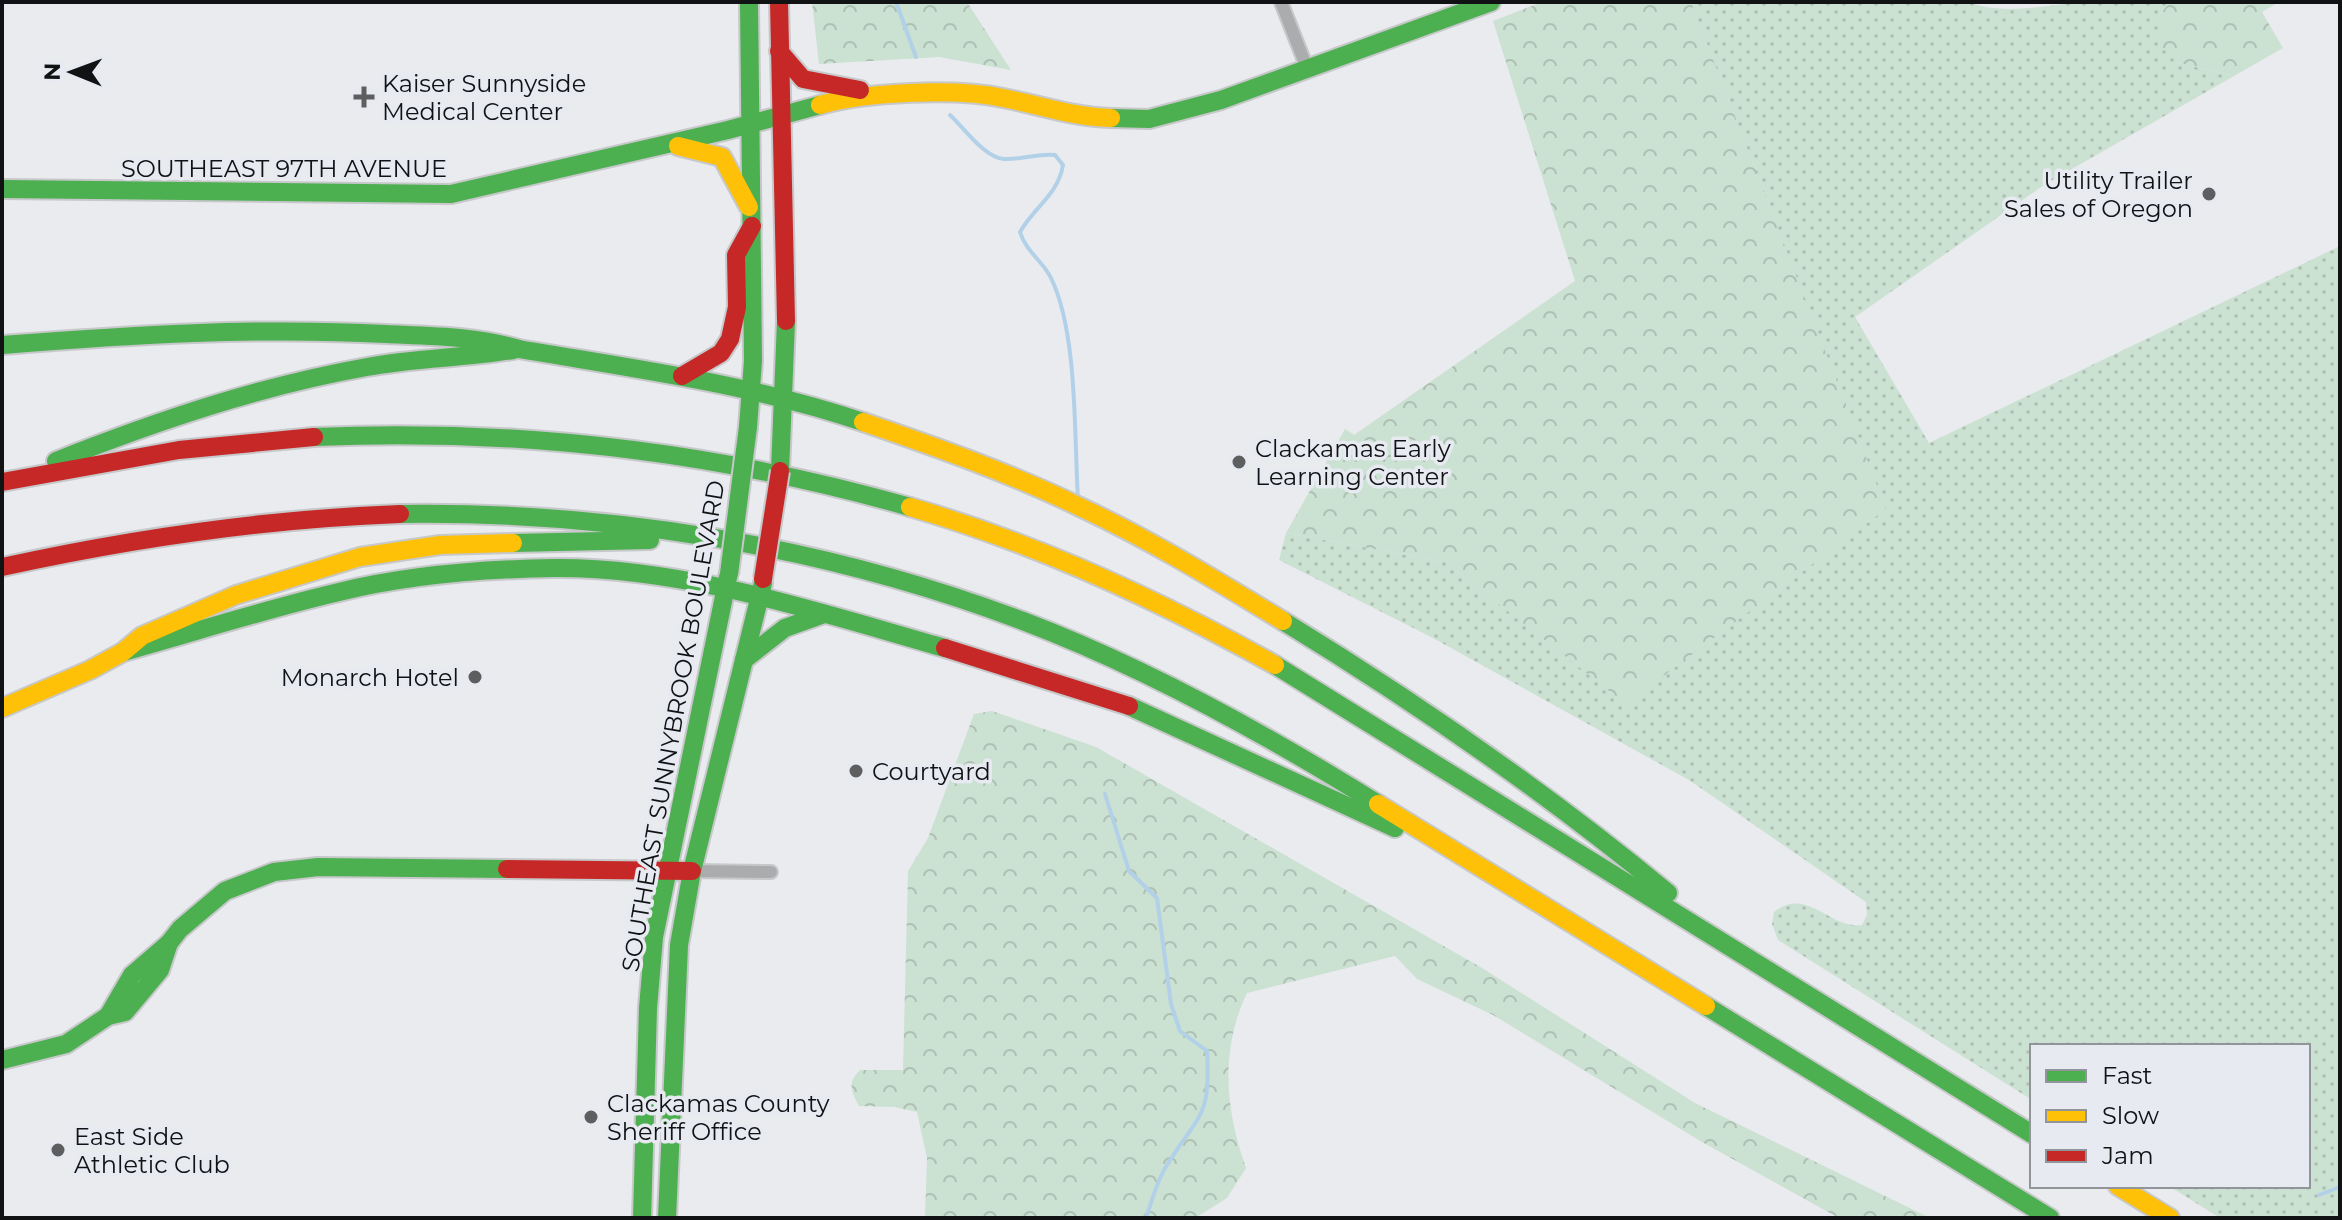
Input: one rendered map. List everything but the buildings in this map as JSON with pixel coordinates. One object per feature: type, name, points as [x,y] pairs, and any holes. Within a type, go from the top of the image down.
[{"type":"main road","name":"SOUTHEAST SUNNYBROOK BOULEVARD","points":[[642,1218],[651,961],[666,871],[727,581],[748,427],[752,219],[749,2]]},
{"type":"main road","name":"SOUTHEAST SUNNYBROOK BOULEVARD","points":[[667,1218],[677,957],[692,871],[761,588],[784,431],[779,2]]},
{"type":"main road","name":"SOUTHEAST 97TH AVENUE","points":[[2,189],[451,194],[751,124],[826,103],[887,93],[1008,98],[1094,119],[1136,120],[1196,108],[1491,2]]},
{"type":"main road","points":[[779,51],[797,73],[811,82],[887,93]]},
{"type":"main road","points":[[667,144],[703,150],[722,157],[752,219],[736,255],[737,307],[730,339],[714,359],[682,376]]},
{"type":"main road","points":[[7,339],[315,330],[485,339],[519,349],[785,397],[949,451],[1079,506],[1178,557],[1356,666],[1584,823],[1724,941]]},
{"type":"main road","points":[[4,481],[151,422],[314,379],[382,365],[519,349]]},
{"type":"main road","points":[[4,481],[196,447],[290,437],[457,434],[633,448],[718,461],[947,519],[1151,599],[1298,680],[2030,1133]]},
{"type":"main road","points":[[2,567],[185,532],[357,515],[478,515],[564,520],[720,539],[837,564],[935,592],[1022,621],[1110,658],[1214,708],[1319,767],[2050,1218]]},
{"type":"main road","points":[[123,652],[142,636],[236,595],[360,557],[440,545],[720,539]]},
{"type":"main road","points":[[2,708],[123,652],[341,591],[441,575],[557,568],[727,581],[761,588],[824,614],[1035,674],[1128,706],[1489,872]]},
{"type":"main road","points":[[744,660],[785,628],[824,614]]},
{"type":"main road","points":[[2,728],[26,698]]},
{"type":"main road","points":[[2,1060],[66,1044],[108,1016],[112,1001],[147,958],[169,943],[191,917],[225,891],[263,875],[287,870],[692,871]]},
{"type":"main road","points":[[648,1034],[657,1045],[659,1078],[671,1087]]},
{"type":"main road","points":[[2121,1188],[2170,1218]]},
{"type":"street","points":[[1281,2],[1307,68]]},
{"type":"street","points":[[692,871],[771,872]]},
{"type":"green space","points":[[2094,1],[2170,2],[2157,18],[2179,63],[2234,76],[2044,185],[1855,317],[1929,443],[2340,246],[2340,1218],[2220,1218],[2172,1188],[2310,1188],[2310,1044],[2030,1044],[2030,1099],[1778,940],[1772,924],[1774,912],[1786,905],[1797,904],[1850,925],[1862,925],[1867,915],[1866,902],[1689,780],[1433,638],[1279,560],[1286,533],[1445,562],[1626,703],[1885,509],[1691,2],[1967,2],[2011,9]]},
{"type":"green space","points":[[812,2],[967,2],[1011,70],[939,57],[819,64]]},
{"type":"green space","points":[[1542,2],[1691,2],[1886,509],[1626,704],[1445,562],[1286,533],[1345,429],[1354,435],[1575,281],[1493,21]]},
{"type":"green space","points":[[2170,2],[2279,2],[2262,12],[2283,48],[2234,76],[2179,63],[2160,46],[2157,18]]},
{"type":"green space","points":[[992,711],[1096,747],[1482,968],[1695,1103],[1930,1218],[1839,1218],[1702,1142],[1493,1015],[1417,979],[1395,956],[1247,993],[1232,1036],[1228,1080],[1234,1124],[1246,1168],[1227,1198],[1195,1218],[925,1218],[927,1158],[917,1112],[894,1107],[859,1106],[852,1083],[860,1070],[903,1070],[908,871],[928,838],[974,714]]},
{"type":"waterway","points":[[896,2],[916,57]]},
{"type":"waterway","points":[[950,115],[990,154],[1004,159],[1055,155],[1063,165],[1051,193],[1020,232],[1051,278],[1066,327],[1073,386],[1078,499]]},
{"type":"waterway","points":[[1105,794],[1129,871],[1157,898],[1171,1004],[1180,1031],[1207,1051],[1205,1103],[1195,1124],[1163,1171],[1146,1218]]},
{"type":"waterway","points":[[2319,1195],[2340,1187]]},
{"type":"traffic: fast","points":[[748,427],[753,361],[749,2]]},
{"type":"traffic: fast","points":[[1111,118],[1149,119],[1221,100],[1491,2]]},
{"type":"traffic: fast","points":[[2,189],[451,194],[728,130],[820,105]]},
{"type":"traffic: fast","points":[[780,471],[786,321]]},
{"type":"traffic: fast","points":[[2,345],[242,332],[453,337],[736,387],[863,422]]},
{"type":"traffic: fast","points":[[56,461],[132,432],[287,384],[385,364],[513,350]]},
{"type":"traffic: fast","points":[[729,574],[748,427]]},
{"type":"traffic: fast","points":[[314,437],[465,436],[615,448],[763,471],[910,507]]},
{"type":"traffic: fast","points":[[400,514],[559,519],[638,527],[717,538],[872,572],[1023,621],[1115,660],[1293,752],[1378,804]]},
{"type":"traffic: fast","points":[[513,543],[650,540]]},
{"type":"traffic: fast","points":[[123,652],[365,586],[446,574],[555,568],[653,575],[752,594],[945,648]]},
{"type":"traffic: fast","points":[[642,1218],[648,1008],[654,937],[728,577]]},
{"type":"traffic: fast","points":[[667,1218],[679,945],[692,871],[763,583]]},
{"type":"traffic: fast","points":[[744,660],[785,628],[824,614]]},
{"type":"traffic: fast","points":[[1283,621],[1480,750],[1576,820],[1668,893]]},
{"type":"traffic: fast","points":[[1275,665],[2030,1133]]},
{"type":"traffic: fast","points":[[1129,706],[1395,828]]},
{"type":"traffic: fast","points":[[2,1060],[66,1044],[108,1016],[125,1012],[160,970],[169,943],[180,929],[225,891],[274,872],[318,867],[507,869]]},
{"type":"traffic: fast","points":[[108,1016],[132,975],[169,943]]},
{"type":"traffic: fast","points":[[1706,1006],[2050,1218]]},
{"type":"traffic: slow","points":[[820,105],[885,94],[961,93],[1111,118]]},
{"type":"traffic: slow","points":[[678,146],[722,157],[749,207]]},
{"type":"traffic: slow","points":[[863,422],[1000,472],[1080,507],[1158,547],[1283,621]]},
{"type":"traffic: slow","points":[[910,507],[1051,556],[1142,596],[1275,665]]},
{"type":"traffic: slow","points":[[2,708],[90,670],[123,652],[142,636],[236,595],[360,557],[440,545],[513,543]]},
{"type":"traffic: slow","points":[[1378,804],[1706,1006]]},
{"type":"traffic: slow","points":[[2121,1188],[2170,1218]]},
{"type":"traffic: jam","points":[[779,2],[786,321]]},
{"type":"traffic: jam","points":[[779,51],[803,79],[860,90]]},
{"type":"traffic: jam","points":[[682,376],[721,353],[730,339],[737,307],[736,255],[752,226]]},
{"type":"traffic: jam","points":[[2,482],[179,450],[314,437]]},
{"type":"traffic: jam","points":[[763,579],[780,471]]},
{"type":"traffic: jam","points":[[2,567],[101,547],[200,532],[299,520],[400,514]]},
{"type":"traffic: jam","points":[[945,648],[1129,706]]},
{"type":"traffic: jam","points":[[507,869],[692,871]]},
{"type":"place","name":"Kaiser Sunnyside Medical Center","points":[[364,97]]},
{"type":"place","name":"Utility Trailer Sales of Oregon","points":[[2209,194]]},
{"type":"place","name":"Clackamas Early Learning Center","points":[[1239,462]]},
{"type":"place","name":"Monarch Hotel","points":[[475,677]]},
{"type":"place","name":"Courtyard","points":[[856,771]]},
{"type":"place","name":"Clackamas County Sheriff Office","points":[[591,1117]]},
{"type":"place","name":"East Side Athletic Club","points":[[58,1150]]}]
